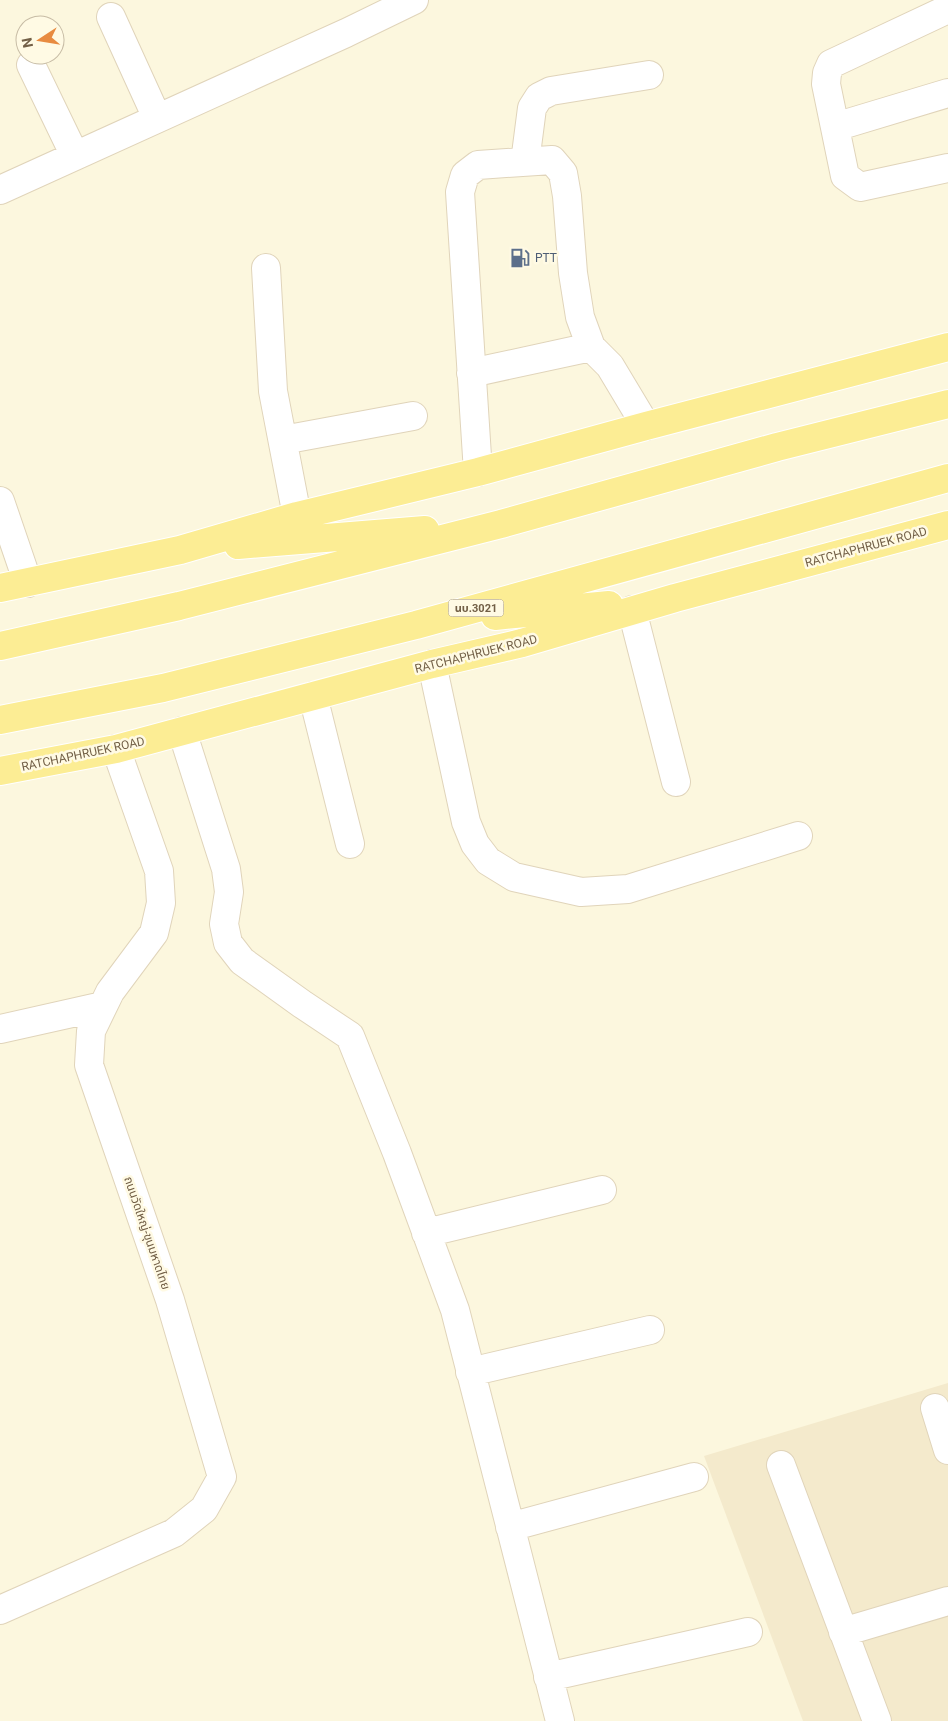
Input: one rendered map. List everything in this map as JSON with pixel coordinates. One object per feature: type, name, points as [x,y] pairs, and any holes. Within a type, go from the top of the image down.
[{"type":"main road","points":[[0,588],[180,550],[297,516],[478,472],[948,347]]},
{"type":"main road","points":[[0,646],[179,606],[501,524],[777,447],[948,404]]},
{"type":"main road","name":"นบ.3021","points":[[0,720],[163,688],[416,624],[948,478]]},
{"type":"main road","points":[[180,550],[501,524]]},
{"type":"main road","name":"RATCHAPHRUEK ROAD","points":[[0,771],[116,749],[182,732],[432,664],[522,643],[675,598],[948,525]]},
{"type":"main road","points":[[416,624],[675,598]]},
{"type":"street","points":[[0,190],[414,0]]},
{"type":"street","points":[[948,9],[831,64],[826,84],[845,176],[860,187],[948,168]]},
{"type":"street","points":[[111,17],[157,118]]},
{"type":"street","points":[[31,65],[75,156]]},
{"type":"street","points":[[525,162],[532,108],[539,97],[551,91],[649,76]]},
{"type":"street","points":[[835,127],[948,93]]},
{"type":"street","points":[[478,472],[460,192],[465,175],[478,165],[552,160],[563,173],[567,196],[574,282],[580,317],[591,347],[610,366],[646,426]]},
{"type":"street","points":[[266,268],[273,391],[297,516]]},
{"type":"street","points":[[471,373],[591,347]]},
{"type":"street","points":[[283,440],[413,416]]},
{"type":"street","points":[[0,501],[28,582]]},
{"type":"street","points":[[632,610],[676,782]]},
{"type":"street","points":[[432,664],[466,822],[475,844],[488,861],[514,877],[581,892],[628,889],[798,836]]},
{"type":"street","points":[[313,696],[350,844]]},
{"type":"street","points":[[182,732],[226,869],[229,892],[224,924],[228,943],[242,960],[350,1036],[398,1153],[455,1310],[560,1721]]},
{"type":"street","name":"ถนนวัดใหญ่-ขุนมหาดไทย","points":[[0,1610],[174,1533],[204,1509],[222,1477],[170,1300],[90,1065],[91,1031],[110,992],[154,933],[161,904],[159,871],[116,749]]},
{"type":"street","points":[[0,1029],[103,1006]]},
{"type":"street","points":[[426,1233],[602,1190]]},
{"type":"street","points":[[470,1372],[650,1330]]},
{"type":"street","points":[[935,1408],[948,1450]]},
{"type":"street","points":[[781,1465],[877,1721]]},
{"type":"street","points":[[510,1527],[694,1477]]},
{"type":"street","points":[[843,1632],[948,1601]]},
{"type":"street","points":[[548,1677],[748,1632]]},
{"type":"shaded area","points":[[948,1383],[948,1721],[803,1721],[704,1456]]},
{"type":"place","name":"PTT","points":[[520,258]]}]
